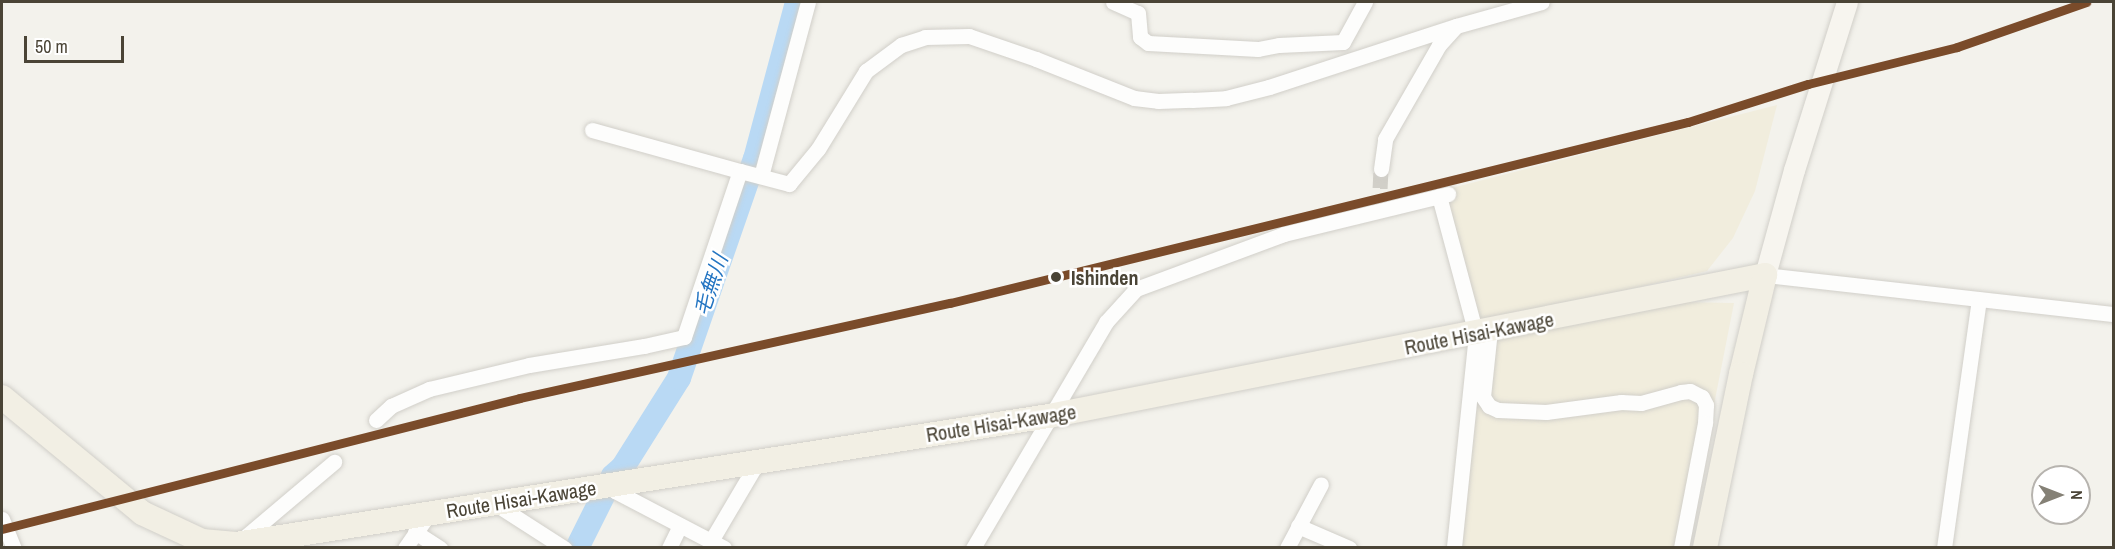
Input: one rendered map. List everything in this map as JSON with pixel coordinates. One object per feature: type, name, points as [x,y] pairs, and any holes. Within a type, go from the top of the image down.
[{"type":"main road","points":[[1705,548],[1741,374],[1765,275],[1794,170],[1847,2]]},
{"type":"main road","name":"Route Hisai-Kawage","points":[[2,397],[142,513],[200,544],[238,546],[421,523],[497,505],[597,487],[1048,416],[1765,275]]},
{"type":"street","points":[[376,420],[391,406],[429,389],[530,365],[684,337],[750,173],[808,2]]},
{"type":"street","points":[[1113,2],[1138,13],[1140,37],[1148,44],[1257,49],[1279,45],[1343,42]]},
{"type":"street","points":[[1340,64],[1343,42],[1365,2]]},
{"type":"street","points":[[592,130],[789,184],[818,149],[866,72],[901,45],[925,37],[969,36],[1036,59],[1134,98],[1158,101],[1226,98],[1456,26],[1542,2]]},
{"type":"street","points":[[1381,169],[1385,139],[1439,45],[1456,26]]},
{"type":"street","points":[[973,548],[1048,416],[1110,317],[1136,289],[1284,234],[1443,195],[1483,332],[1482,397],[1489,406],[1498,410],[1546,412],[1621,402],[1641,403],[1690,391],[1702,397],[1706,405],[1705,423],[1681,548]]},
{"type":"street","points":[[1765,275],[2114,314]]},
{"type":"street","points":[[1944,548],[1979,299]]},
{"type":"street","points":[[1454,548],[1483,332]]},
{"type":"street","points":[[238,546],[334,462]]},
{"type":"street","points":[[621,483],[615,491],[718,544],[757,463]]},
{"type":"street","points":[[1287,548],[1321,484]]},
{"type":"street","points":[[497,505],[564,548]]},
{"type":"street","points":[[2,519],[14,548]]},
{"type":"street","points":[[405,548],[421,523],[440,548]]},
{"type":"street","points":[[669,548],[680,525]]},
{"type":"street","points":[[1298,526],[1349,548]]},
{"type":"shaded area","points":[[1777,105],[1755,191],[1733,238],[1707,271],[1481,324],[1444,190]]},
{"type":"shaded area","points":[[1680,302],[1734,303],[1686,547],[1458,548],[1486,341]]},
{"type":"waterway","name":"毛無川","points":[[577,548],[613,476],[623,467],[679,378],[755,159],[797,2]]},
{"type":"tunnel","points":[[1379,211],[1381,169]]},
{"type":"transit line","points":[[2,529],[520,398],[950,303],[1688,122],[1808,84],[1957,47],[2086,2]]},
{"type":"place","name":"Ishinden","points":[[1056,277]]}]
